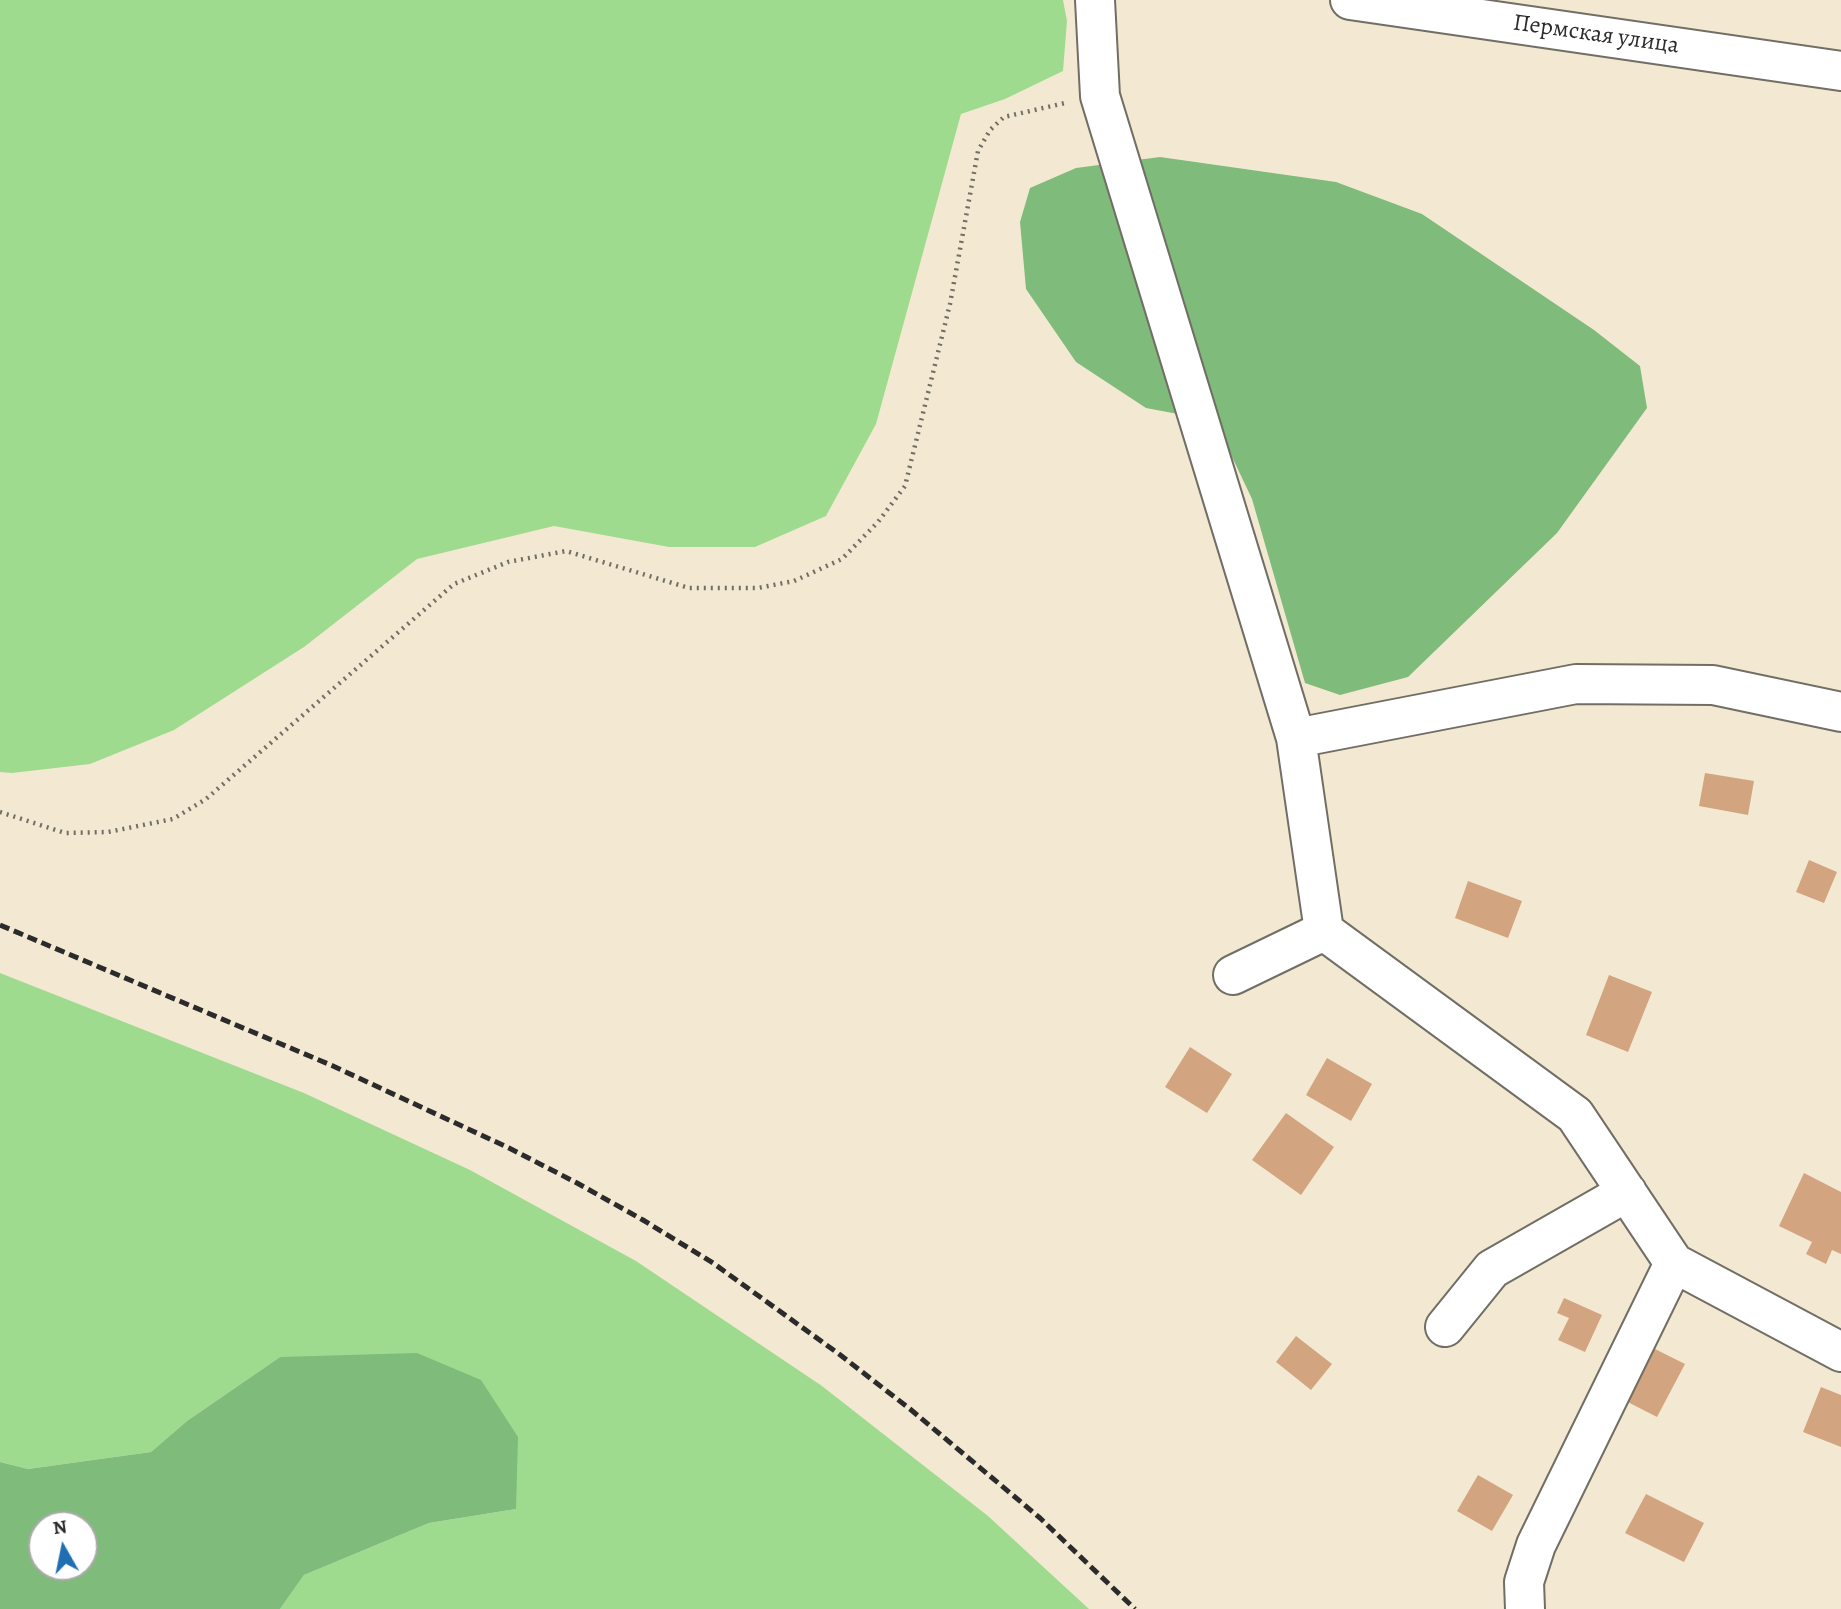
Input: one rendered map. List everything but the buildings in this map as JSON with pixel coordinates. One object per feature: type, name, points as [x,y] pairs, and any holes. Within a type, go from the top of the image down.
[{"type":"street","points":[[1095,0],[1100,96],[1296,738],[1324,931],[1575,1115],[1674,1263],[1841,1352]]},
{"type":"street","name":"Пермская улица","points":[[1350,0],[1841,71]]},
{"type":"street","points":[[1296,738],[1576,684],[1713,685],[1841,712]]},
{"type":"street","points":[[1233,975],[1324,931]]},
{"type":"street","points":[[1445,1326],[1492,1269],[1627,1192]]},
{"type":"street","points":[[1525,1609],[1524,1582],[1536,1545],[1674,1263]]},
{"type":"path","points":[[0,812],[65,833],[108,832],[173,819],[206,799],[454,584],[508,562],[566,551],[688,588],[758,588],[794,581],[842,559],[878,522],[905,486],[950,304],[978,151],[990,130],[1004,117],[1100,96]]},
{"type":"green space","points":[[0,0],[1063,0],[1067,21],[1063,71],[1005,99],[961,114],[876,424],[826,516],[755,547],[669,547],[554,526],[417,559],[304,647],[174,730],[90,764],[12,773],[0,772]]},
{"type":"green space","points":[[1160,157],[1336,182],[1422,214],[1594,330],[1640,366],[1647,408],[1557,533],[1408,677],[1340,695],[1305,683],[1252,499],[1215,421],[1146,408],[1076,362],[1026,289],[1020,222],[1030,188],[1076,168]]},
{"type":"green space","points":[[0,973],[304,1093],[470,1170],[636,1261],[822,1386],[988,1516],[1089,1609],[280,1609],[304,1575],[429,1523],[516,1509],[280,1357],[187,1421],[151,1452],[28,1469],[0,1462]]},
{"type":"green space","points":[[417,1353],[481,1380],[518,1437],[516,1509],[429,1523],[304,1575],[280,1609],[0,1609],[0,1462],[28,1469],[151,1452],[187,1421],[280,1357]]},
{"type":"railway","points":[[0,925],[333,1066],[509,1148],[643,1220],[713,1263],[910,1409],[1040,1518],[1135,1609]]}]
